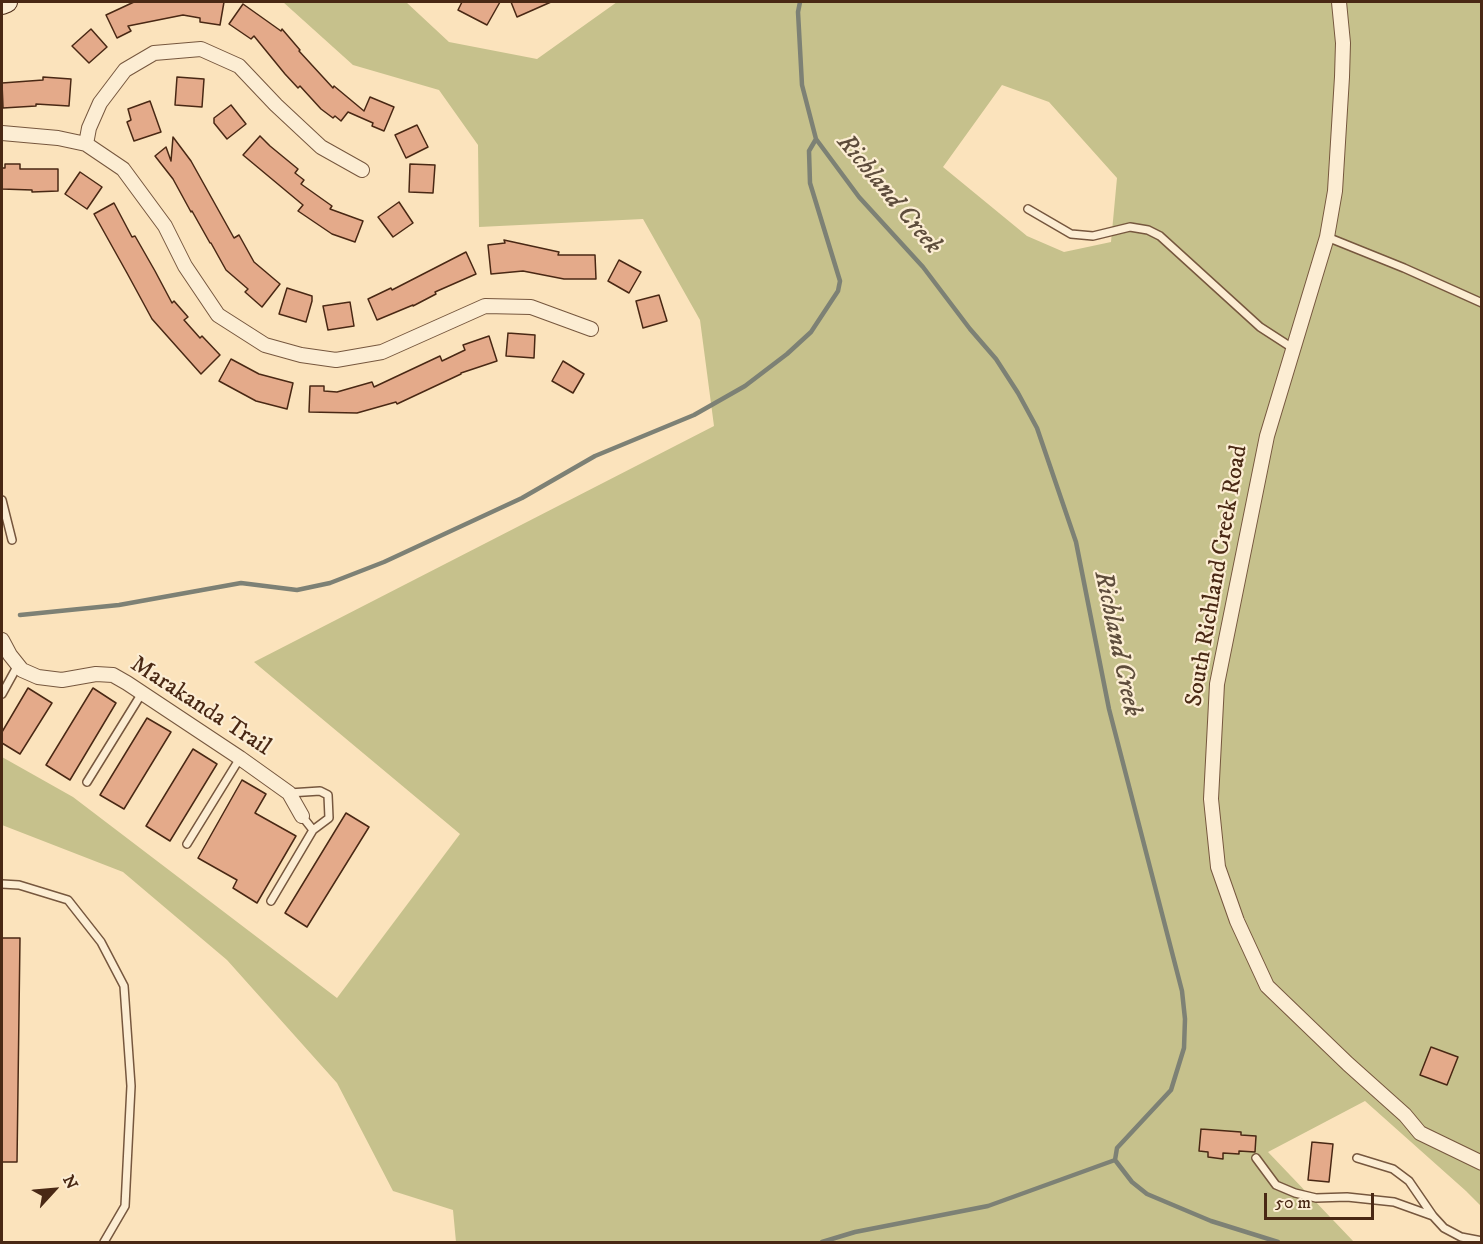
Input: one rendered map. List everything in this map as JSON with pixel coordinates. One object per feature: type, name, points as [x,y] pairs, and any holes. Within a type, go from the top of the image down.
[{"type":"street","points":[[2,4],[7,2]]},
{"type":"street","name":"South Richland Creek Road","points":[[1340,2],[1343,43],[1342,77],[1335,190],[1327,237],[1267,436],[1216,684],[1211,799],[1218,867],[1237,921],[1267,986],[1405,1115],[1420,1133],[1482,1163]]},
{"type":"street","points":[[86,144],[89,128],[100,103],[125,70],[154,53],[201,49],[239,66],[321,147],[362,170]]},
{"type":"street","points":[[2,133],[58,138],[86,144],[123,169],[165,226],[185,266],[218,315],[265,345],[336,360],[382,352],[485,306],[531,307],[591,329]]},
{"type":"street","points":[[2,640],[18,665]]},
{"type":"street","name":"Marakanda Trail","points":[[18,665],[22,670],[38,677],[62,680],[96,674],[113,675],[289,793],[302,816]]},
{"type":"lane","points":[[1028,209],[1071,234],[1093,236],[1130,226],[1148,230],[1160,236],[1260,327],[1294,349]]},
{"type":"lane","points":[[1327,237],[1482,303]]},
{"type":"lane","points":[[2,500],[12,540]]},
{"type":"lane","points":[[2,694],[18,665]]},
{"type":"lane","points":[[87,782],[142,693]]},
{"type":"lane","points":[[187,844],[240,758]]},
{"type":"lane","points":[[271,902],[314,830],[328,818],[328,795],[320,791],[289,793]]},
{"type":"lane","points":[[302,816],[314,830]]},
{"type":"lane","points":[[2,884],[19,885],[68,900],[101,942],[124,986],[131,1086],[125,1206],[104,1242]]},
{"type":"lane","points":[[1256,1158],[1276,1185],[1295,1193],[1316,1198],[1347,1197],[1394,1202],[1433,1216]]},
{"type":"lane","points":[[1357,1158],[1393,1168],[1409,1181],[1444,1228],[1461,1237],[1482,1241]]},
{"type":"shaded area","points":[[283,2],[406,2],[449,42],[537,59],[617,2],[1481,2],[1481,1206],[1365,1101],[1268,1152],[1354,1242],[456,1242],[453,1210],[393,1191],[337,1083],[227,960],[123,872],[2,825],[2,757],[73,797],[337,998],[460,834],[254,662],[714,426],[700,320],[643,219],[479,227],[478,145],[439,90],[353,65]],"holes":[[[1002,85],[1049,102],[1117,178],[1111,242],[1064,252],[1027,236],[943,167]]]},
{"type":"building","points":[[134,2],[224,2],[220,25],[200,22],[200,18],[183,15],[128,26],[131,31],[117,38],[106,15]]},
{"type":"building","points":[[462,2],[500,2],[487,25],[458,10]]},
{"type":"building","points":[[511,2],[551,2],[517,17]]},
{"type":"building","points":[[243,4],[281,31],[282,29],[333,88],[334,86],[364,111],[370,97],[394,107],[384,131],[372,126],[373,123],[348,112],[341,121],[321,109],[300,86],[298,88],[285,74],[254,36],[251,39],[229,24]]},
{"type":"building","points":[[91,29],[107,47],[89,63],[72,46]]},
{"type":"building","points":[[43,77],[71,79],[69,106],[36,104],[36,106],[3,108],[2,83],[43,80]]},
{"type":"building","points":[[177,77],[204,79],[202,107],[175,105]]},
{"type":"building","points":[[150,101],[161,132],[134,141],[127,122],[131,120],[128,109]]},
{"type":"building","points":[[231,105],[246,124],[227,139],[214,123],[214,118]]},
{"type":"building","points":[[417,125],[428,147],[406,158],[395,135]]},
{"type":"building","points":[[260,136],[298,169],[295,173],[304,180],[301,184],[332,206],[330,209],[363,221],[355,242],[332,234],[298,211],[303,205],[243,155]]},
{"type":"building","points":[[173,137],[191,161],[234,238],[239,235],[254,262],[280,284],[262,307],[245,292],[248,289],[226,270],[173,179],[155,156],[166,147],[171,161]]},
{"type":"building","points":[[5,164],[20,164],[20,169],[58,169],[58,191],[32,192],[32,190],[2,189],[2,168],[5,168]]},
{"type":"building","points":[[410,164],[435,165],[433,193],[409,192]]},
{"type":"building","points":[[80,172],[102,187],[87,209],[65,194]]},
{"type":"building","points":[[399,202],[413,223],[393,237],[378,217]]},
{"type":"building","points":[[114,203],[172,303],[174,301],[188,317],[184,320],[200,338],[202,336],[220,355],[201,374],[152,319],[94,214]]},
{"type":"building","points":[[504,240],[559,252],[558,255],[595,255],[596,279],[564,279],[523,271],[491,274],[488,245],[505,243]]},
{"type":"building","points":[[466,252],[476,274],[435,292],[436,294],[413,306],[377,320],[368,299],[391,288],[392,290]]},
{"type":"building","points":[[619,260],[641,272],[629,293],[608,281]]},
{"type":"building","points":[[287,288],[312,296],[306,322],[279,314]]},
{"type":"building","points":[[659,295],[667,321],[643,328],[636,301]]},
{"type":"building","points":[[350,302],[354,326],[328,330],[323,306]]},
{"type":"building","points":[[508,333],[535,335],[534,358],[506,356]]},
{"type":"building","points":[[489,336],[497,361],[461,373],[397,404],[396,402],[357,413],[309,412],[310,386],[324,386],[324,391],[337,392],[372,382],[374,387],[440,356],[442,361],[465,350],[463,345]]},
{"type":"building","points":[[231,359],[259,374],[293,383],[287,409],[256,401],[219,381]]},
{"type":"building","points":[[563,361],[584,374],[573,393],[552,381]]},
{"type":"building","points":[[28,688],[52,703],[20,754],[2,743],[2,732]]},
{"type":"building","points":[[93,688],[116,703],[70,780],[46,765]]},
{"type":"building","points":[[147,718],[171,732],[124,809],[100,795]]},
{"type":"building","points":[[193,749],[217,764],[170,841],[146,826]]},
{"type":"building","points":[[242,780],[266,794],[255,813],[296,836],[257,903],[233,888],[237,880],[198,858]]},
{"type":"building","points":[[346,813],[369,827],[307,927],[285,913]]},
{"type":"building","points":[[2,938],[20,938],[17,1162],[2,1162]]},
{"type":"building","points":[[1431,1047],[1458,1057],[1447,1085],[1420,1075]]},
{"type":"building","points":[[1201,1129],[1241,1132],[1241,1135],[1256,1136],[1255,1152],[1223,1153],[1223,1159],[1208,1157],[1208,1152],[1199,1151]]},
{"type":"building","points":[[1312,1142],[1333,1144],[1329,1182],[1308,1180]]},
{"type":"waterway","name":"Richland Creek","points":[[800,2],[798,12],[802,85],[816,139],[859,197],[923,267],[996,359],[1018,393],[1037,428],[1076,542],[1109,709],[1182,991],[1185,1019],[1184,1048],[1171,1090],[1117,1148],[1115,1160],[1132,1182],[1147,1194],[1211,1221],[1278,1242]]},
{"type":"waterway","points":[[20,615],[119,605],[241,583],[297,590],[330,583],[384,562],[522,498],[595,456],[694,415],[745,386],[787,354],[811,332],[838,291],[840,281],[810,183],[809,151],[816,139]]},
{"type":"waterway","points":[[822,1242],[855,1232],[988,1206],[1115,1160]]}]
